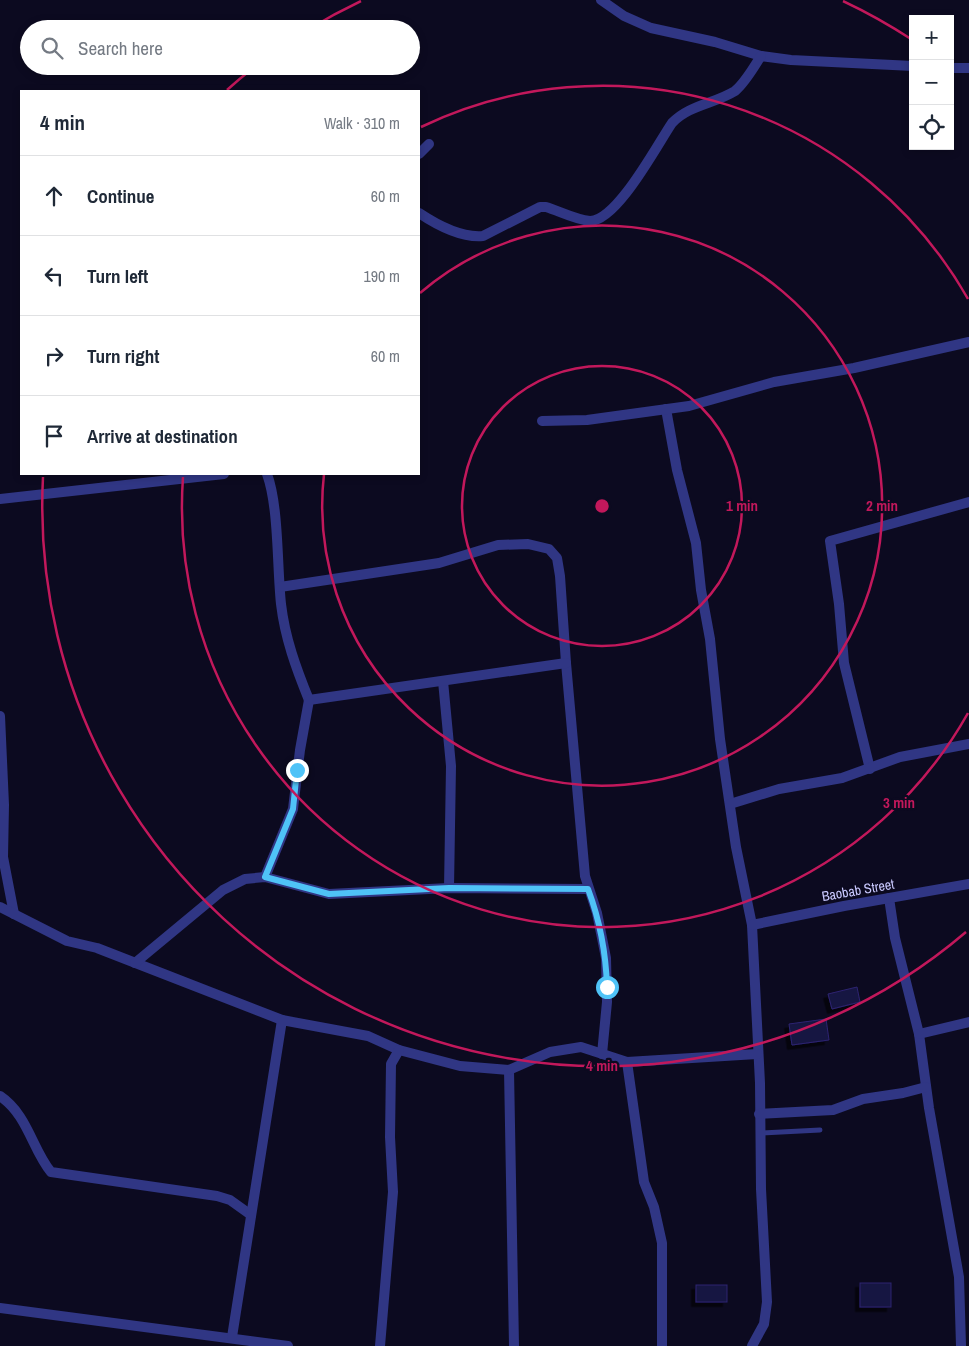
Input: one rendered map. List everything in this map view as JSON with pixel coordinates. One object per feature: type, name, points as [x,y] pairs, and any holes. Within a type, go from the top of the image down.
[{"type":"street","points":[[602,0],[624,16],[651,28],[715,42],[761,56],[791,60],[909,66]]},
{"type":"street","points":[[420,214],[463,235],[473,237],[483,236],[540,207],[546,207],[588,221],[599,220],[606,216],[621,201],[676,119],[686,111],[719,100],[737,89],[761,56]]},
{"type":"street","points":[[954,68],[969,68]]},
{"type":"street","points":[[420,153],[429,144]]},
{"type":"street","points":[[542,421],[587,420],[666,409],[716,399],[774,382],[854,368],[969,342]]},
{"type":"street","points":[[666,409],[677,470],[696,543],[730,804],[752,925],[767,1302],[764,1324],[752,1346]]},
{"type":"street","points":[[0,499],[203,475]]},
{"type":"street","points":[[265,877],[293,809],[300,750],[309,700],[286,638],[273,510],[267,475]]},
{"type":"street","points":[[870,769],[844,662],[839,604],[830,541],[969,502]]},
{"type":"street","points":[[280,587],[440,563],[498,545],[528,544],[549,549],[557,558],[585,876],[597,913],[606,958],[607,1002],[602,1054]]},
{"type":"street","points":[[309,700],[566,663]]},
{"type":"street","points":[[443,681],[451,766],[449,888]]},
{"type":"street","points":[[0,716],[4,805],[3,857],[14,914]]},
{"type":"street","points":[[730,804],[779,789],[842,778],[900,757],[969,744]]},
{"type":"street","points":[[135,963],[223,890],[245,879],[265,877],[329,894],[449,888],[588,889]]},
{"type":"street","name":"Baobab Street","points":[[752,925],[969,884]]},
{"type":"street","points":[[889,898],[895,938],[919,1034],[926,1087],[959,1277],[961,1346]]},
{"type":"street","points":[[0,907],[67,941],[97,948],[282,1020],[368,1036],[399,1050],[460,1066],[509,1070],[550,1052],[580,1047],[627,1062],[757,1054]]},
{"type":"street","points":[[232,1337],[282,1020]]},
{"type":"street","points":[[919,1034],[969,1022]]},
{"type":"street","points":[[380,1346],[393,1192],[390,1137],[391,1073],[392,1064],[399,1050]]},
{"type":"street","points":[[627,1062],[644,1182],[654,1208],[662,1243],[662,1346]]},
{"type":"street","points":[[509,1070],[514,1346]]},
{"type":"street","points":[[759,1114],[833,1110],[863,1099],[903,1094],[926,1087]]},
{"type":"street","points":[[0,1096],[6,1100],[26,1126],[50,1172],[217,1196],[230,1200],[251,1215]]},
{"type":"street","points":[[0,1308],[232,1337],[288,1346]]},
{"type":"lane","points":[[759,1132],[820,1130]]},
{"type":"building","points":[[857,987],[860,1002],[832,1009],[828,994]]},
{"type":"building","points":[[826,1019],[829,1040],[792,1045],[789,1024]]},
{"type":"building","points":[[860,1283],[891,1283],[891,1307],[860,1307]]},
{"type":"building","points":[[696,1285],[727,1285],[727,1302],[696,1302]]},
{"type":"route","points":[[297,770],[293,809],[265,877],[329,894],[449,888],[588,889],[597,913],[606,958],[607,987]]}]
